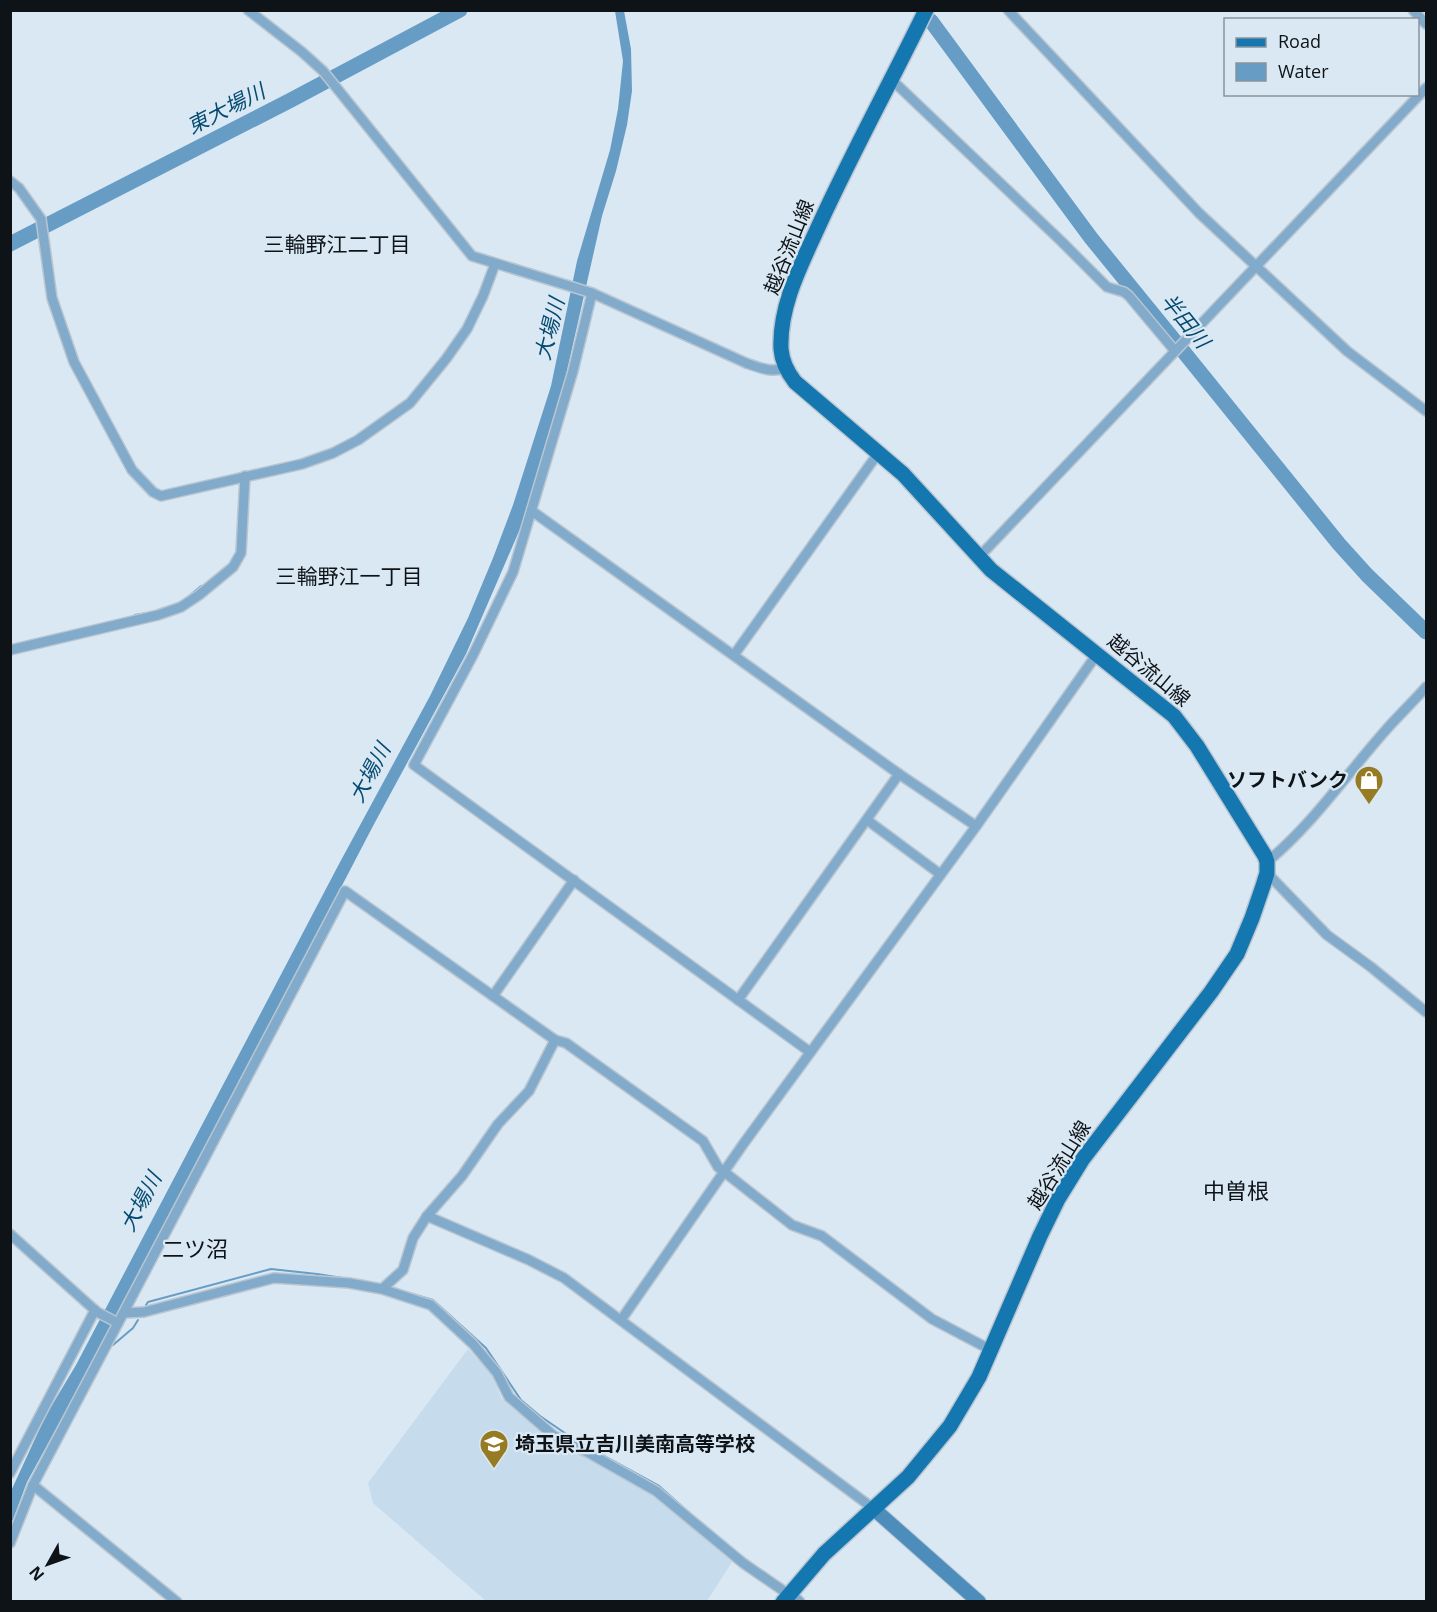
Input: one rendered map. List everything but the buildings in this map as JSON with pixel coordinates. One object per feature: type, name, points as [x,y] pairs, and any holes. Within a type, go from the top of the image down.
[{"type":"main road","name":"越谷流山線","points":[[790,1597],[824,1554],[908,1477],[950,1426],[979,1377],[1058,1199],[1082,1160],[1230,964],[1252,918],[1267,868],[1183,726],[1163,706],[978,558],[915,487],[879,452],[804,391],[786,368],[782,355],[782,334],[788,300],[795,279],[852,154],[892,80],[922,13]]},
{"type":"street","points":[[248,10],[302,52],[326,75],[472,256],[590,292],[746,363],[766,370],[777,371],[786,368]]},
{"type":"street","points":[[1008,10],[1199,213],[1347,351],[1424,405]]},
{"type":"street","points":[[1413,10],[1426,24]]},
{"type":"street","points":[[892,80],[1107,287],[1124,292],[1129,296],[1178,349]]},
{"type":"street","points":[[978,558],[1418,96]]},
{"type":"street","points":[[10,181],[20,188],[42,222],[52,298],[74,362],[138,478],[161,496],[302,464],[333,453],[358,440],[410,403],[446,359],[467,329],[495,264]]},
{"type":"street","points":[[590,292],[573,371],[513,572],[473,655],[414,765],[810,1052]]},
{"type":"street","points":[[734,655],[879,452]]},
{"type":"street","points":[[10,651],[158,615],[181,607],[199,595],[233,567],[241,553],[245,476]]},
{"type":"street","points":[[532,511],[899,774],[976,826]]},
{"type":"street","points":[[621,1320],[810,1052],[976,826],[1097,654]]},
{"type":"street","points":[[1426,687],[1267,868],[1327,934],[1426,1012]]},
{"type":"street","points":[[738,1000],[899,774]]},
{"type":"street","points":[[867,820],[940,874]]},
{"type":"street","points":[[493,996],[574,880]]},
{"type":"street","points":[[10,1543],[33,1485],[345,891],[555,1040],[566,1043],[704,1142],[724,1173],[792,1225],[822,1236],[932,1319],[958,1335],[991,1350]]},
{"type":"street","points":[[385,1286],[403,1270],[413,1238],[427,1216],[462,1176],[498,1124],[529,1091],[555,1040]]},
{"type":"street","points":[[427,1216],[529,1260],[564,1278],[874,1509],[980,1602]]},
{"type":"street","points":[[10,1234],[96,1311],[117,1323]]},
{"type":"street","points":[[124,1313],[144,1312],[274,1278],[385,1286],[431,1305],[473,1344],[497,1373],[509,1397],[554,1436],[596,1456],[656,1491],[743,1563],[790,1597]]},
{"type":"street","points":[[10,1473],[96,1311]]},
{"type":"street","points":[[33,1485],[177,1602]]},
{"type":"shaded area","name":"埼玉県立吉川美南高等学校","points":[[468,1349],[490,1372],[502,1399],[551,1441],[587,1457],[652,1494],[732,1562],[707,1601],[486,1601],[373,1503],[368,1483]]},
{"type":"water","points":[[615,11],[624,11],[631,49],[632,91],[627,125],[602,216],[552,437],[523,522],[466,654],[373,826],[123,1306],[27,1482],[11,1525],[11,1491],[46,1415],[76,1365],[339,864],[430,696],[468,618],[493,558],[513,505],[551,386],[577,261],[610,150],[618,109],[623,61]]},
{"type":"waterway","name":"東大場川","points":[[10,244],[291,100],[460,10]]},
{"type":"waterway","name":"半田川","points":[[931,21],[1091,238],[1339,544],[1367,575],[1426,632]]},
{"type":"waterway","points":[[188,597],[201,586]]},
{"type":"waterway","points":[[135,615],[147,613]]},
{"type":"waterway","points":[[146,1305],[148,1302],[271,1269],[343,1278]]},
{"type":"waterway","points":[[392,1288],[433,1300],[486,1348],[521,1400],[540,1416],[575,1440],[659,1486],[693,1516]]},
{"type":"waterway","points":[[113,1345],[133,1328],[138,1320]]},
{"type":"waterway","points":[[729,1546],[753,1565]]},
{"type":"place","name":"ソフトバンク","points":[[1369,806]]},
{"type":"place","name":"埼玉県立吉川美南高等学校","points":[[494,1470]]},
{"type":"district","name":"三輪野江二丁目","points":[[337,245]]},
{"type":"district","name":"三輪野江一丁目","points":[[349,577]]},
{"type":"district","name":"中曽根","points":[[1236,1191]]},
{"type":"district","name":"二ツ沼","points":[[195,1249]]},
{"type":"water label","name":"大場川","points":[[550,329]]},
{"type":"water label","name":"大場川","points":[[370,773]]},
{"type":"water label","name":"大場川","points":[[141,1202]]}]
